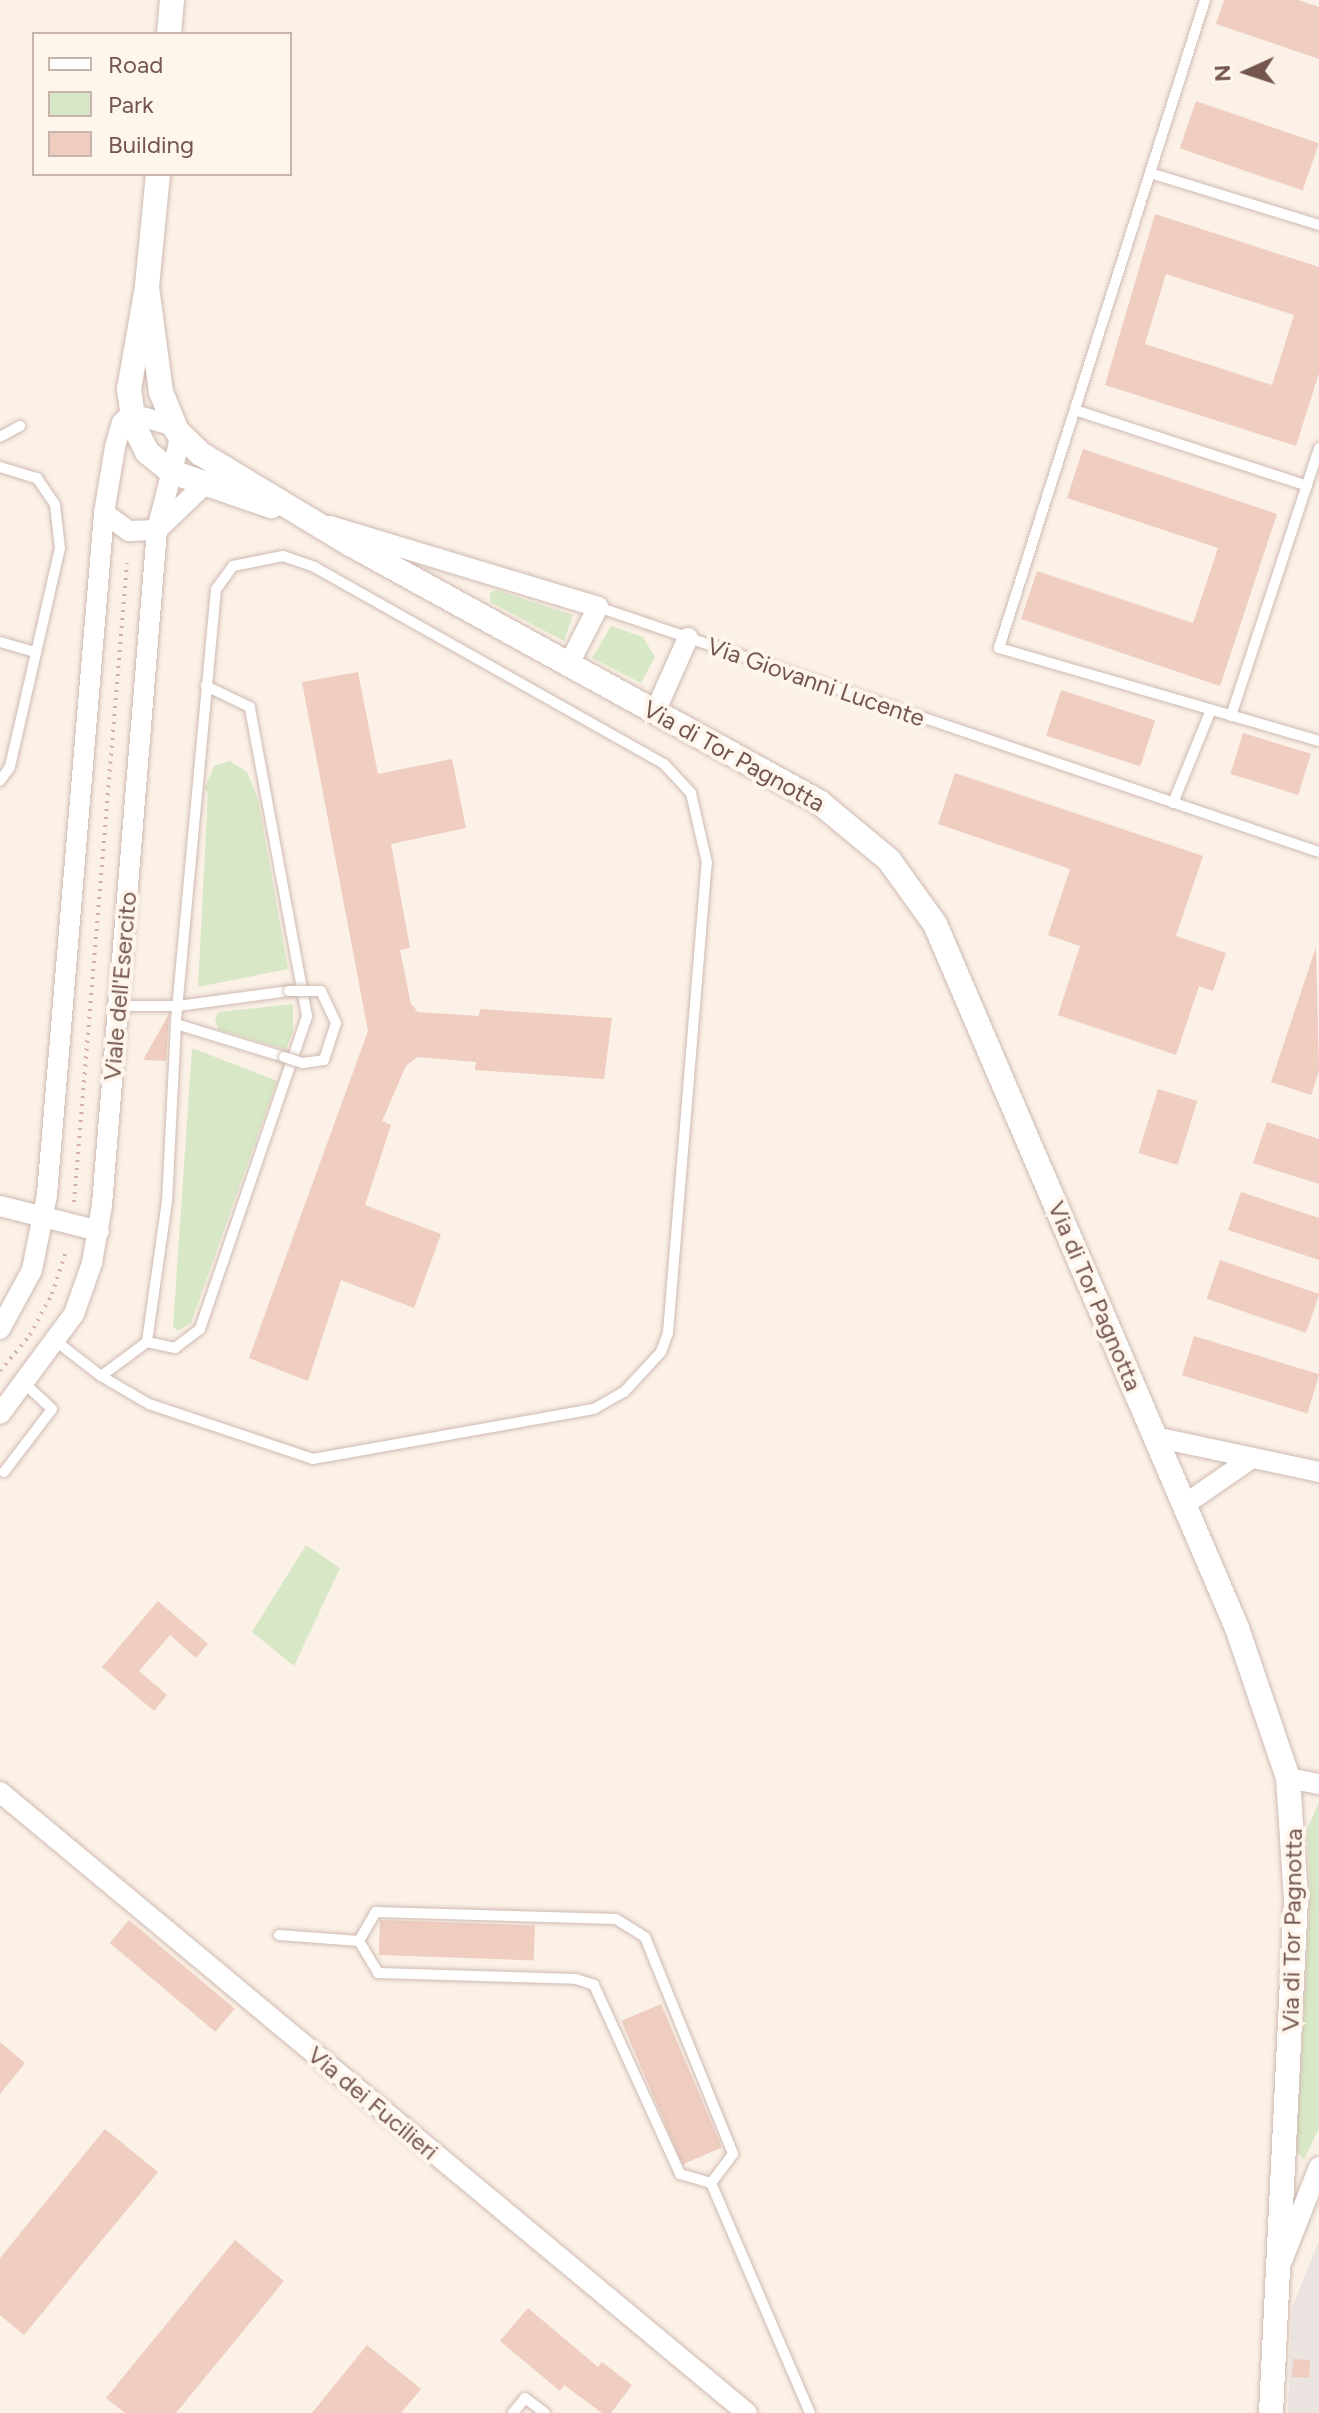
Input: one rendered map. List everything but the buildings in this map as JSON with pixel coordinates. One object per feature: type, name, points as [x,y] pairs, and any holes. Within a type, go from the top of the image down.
[{"type":"street","points":[[169,32],[172,0]]},
{"type":"street","name":"Via di Tor Pagnotta","points":[[158,176],[147,287],[130,378],[131,414],[144,448],[172,472],[311,521]]},
{"type":"street","name":"Via di Tor Pagnotta","points":[[147,287],[157,380],[177,431],[207,458],[311,521],[835,813],[913,888],[961,981],[1184,1505],[1271,1713],[1288,1778],[1296,1898],[1271,2413]]},
{"type":"street","points":[[0,1329],[27,1282],[43,1218],[104,513],[115,447],[122,423],[131,414],[177,431]]},
{"type":"street","name":"Viale dell'Esercito","points":[[0,1414],[57,1342],[81,1296],[99,1231],[157,530],[179,451],[177,431]]},
{"type":"street","points":[[104,513],[129,531],[157,530],[204,485]]},
{"type":"street","name":"Via Giovanni Lucente","points":[[311,521],[598,607]]},
{"type":"street","points":[[569,664],[598,607]]},
{"type":"street","points":[[655,712],[688,638]]},
{"type":"street","points":[[0,1206],[99,1231]]},
{"type":"street","points":[[1155,1437],[1319,1472]]},
{"type":"street","points":[[1184,1505],[1252,1458]]},
{"type":"street","points":[[1288,1778],[1319,1784]]},
{"type":"street","name":"Via dei Fucilieri","points":[[0,1792],[747,2413]]},
{"type":"street","points":[[1278,2272],[1319,2167]]},
{"type":"lane","points":[[1205,0],[999,648],[1319,741]]},
{"type":"lane","points":[[1150,173],[1319,225]]},
{"type":"lane","points":[[1075,410],[1307,486]]},
{"type":"lane","points":[[0,437],[20,426]]},
{"type":"lane","points":[[1231,716],[1319,448]]},
{"type":"lane","points":[[0,467],[37,478],[55,505],[60,548],[10,767],[0,781]]},
{"type":"lane","points":[[57,1342],[101,1376],[149,1404],[313,1459],[332,1459],[594,1409],[624,1392],[648,1370],[668,1333],[707,863],[691,793],[664,764],[315,567],[283,556],[233,566],[216,589],[176,1024],[167,1201],[147,1342],[101,1376]]},
{"type":"lane","name":"Via Giovanni Lucente","points":[[598,607],[1319,852]]},
{"type":"lane","points":[[0,642],[36,652]]},
{"type":"lane","points":[[147,1342],[175,1348],[200,1329],[307,1016],[250,707],[206,686]]},
{"type":"lane","points":[[1173,803],[1211,710]]},
{"type":"lane","points":[[118,1006],[178,1006],[289,991],[321,991],[336,1023],[324,1060],[303,1063],[176,1024]]},
{"type":"lane","points":[[4,1472],[52,1409],[25,1384]]},
{"type":"lane","points":[[359,1941],[376,1912],[616,1919],[645,1937],[733,2154],[711,2183]]},
{"type":"lane","points":[[279,1935],[359,1941]]},
{"type":"lane","points":[[359,1941],[378,1973],[576,1979],[594,1985],[680,2174],[711,2183]]},
{"type":"lane","points":[[711,2183],[810,2413]]},
{"type":"lane","points":[[513,2413],[525,2398],[545,2413]]},
{"type":"path","name":"Viale dell'Esercito","points":[[74,1202],[127,563]]},
{"type":"path","points":[[0,1371],[52,1294],[67,1248]]},
{"type":"shaded area","points":[[1319,2240],[1319,2413],[1288,2413],[1292,2308]]},
{"type":"green space","points":[[496,590],[573,615],[564,641],[490,602],[490,593]]},
{"type":"green space","points":[[611,626],[643,637],[655,657],[641,683],[592,658]]},
{"type":"green space","points":[[230,761],[247,772],[258,799],[288,969],[198,987],[208,792],[204,790],[214,766]]},
{"type":"green space","points":[[293,1004],[293,1032],[286,1049],[219,1030],[215,1019],[218,1012]]},
{"type":"green space","points":[[192,1048],[277,1081],[191,1323],[178,1331],[173,1327]]},
{"type":"green space","points":[[306,1545],[340,1568],[294,1666],[252,1632]]},
{"type":"green space","points":[[1319,1802],[1319,2128],[1304,2160],[1296,2150],[1310,1895],[1307,1829]]}]
